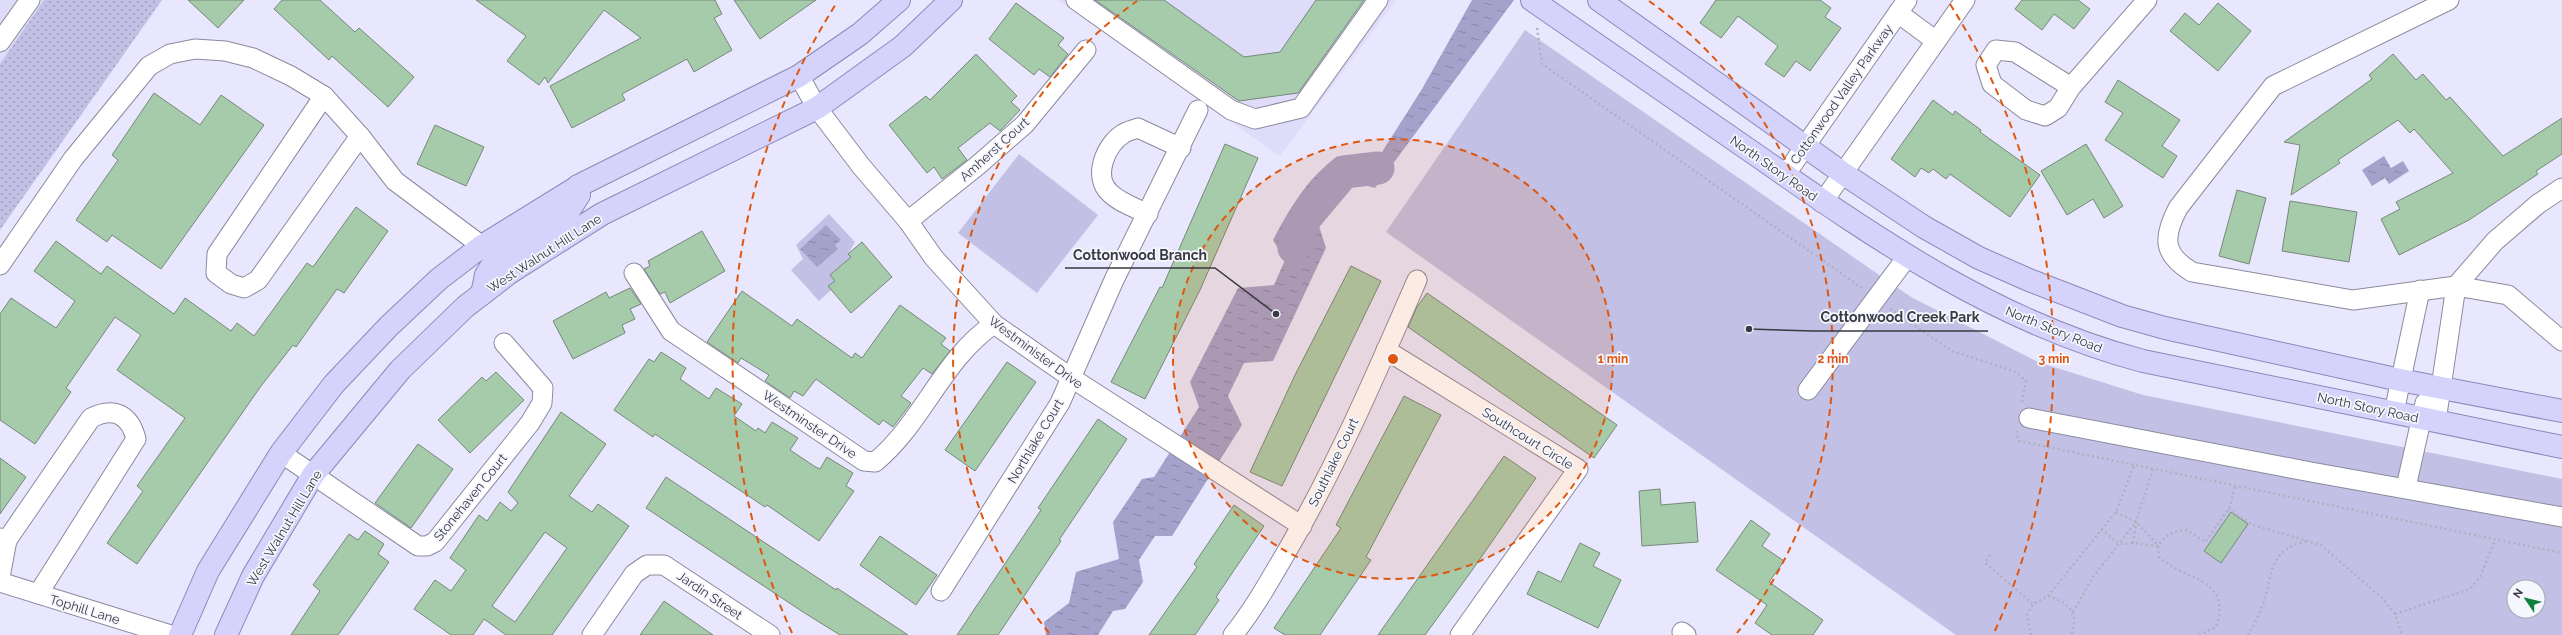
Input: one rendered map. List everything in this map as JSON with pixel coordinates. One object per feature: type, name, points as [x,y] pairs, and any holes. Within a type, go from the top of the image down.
[{"type":"main road","points":[[180,635],[208,571],[281,453],[334,384],[374,341],[439,279],[482,246],[578,186],[799,76],[860,34],[899,0]]},
{"type":"main road","name":"West Walnut Hill Lane","points":[[226,635],[253,576],[313,475],[400,370],[465,307],[509,273],[602,214],[817,108],[903,46],[951,0]]},
{"type":"main road","name":"North Story Road","points":[[1532,0],[1822,203],[1907,257],[1974,294],[2035,323],[2110,352],[2562,446]]},
{"type":"main road","points":[[1599,0],[1844,174],[1924,227],[1979,258],[2029,280],[2122,316],[2400,380],[2562,411]]},
{"type":"main road","points":[[482,294],[486,275],[494,262],[568,212],[579,194],[578,186]]},
{"type":"main road","points":[[1907,257],[1924,227]]},
{"type":"street","points":[[0,42],[30,0]]},
{"type":"street","points":[[1076,0],[1231,110],[1255,119],[1301,108],[1378,0]]},
{"type":"street","points":[[1822,203],[1844,174],[1965,0]]},
{"type":"street","points":[[2071,87],[2137,8],[2146,0]]},
{"type":"street","points":[[2449,0],[2273,86],[2178,208],[2168,228],[2168,249],[2177,263],[2192,272],[2353,300],[2456,286],[2508,295],[2562,341]]},
{"type":"street","name":"Cottonwood Valley Parkway","points":[[1784,175],[1806,147],[1903,7],[1936,41]]},
{"type":"street","points":[[0,265],[72,160],[149,66],[170,54],[195,49],[218,50],[253,58],[291,76],[324,96],[360,136],[395,181],[482,246]]},
{"type":"street","name":"Amherst Court","points":[[908,221],[977,166],[1025,124],[1086,50]]},
{"type":"street","name":"Westminister Drive","points":[[799,76],[817,108],[908,221],[934,258],[994,324],[1070,377],[1302,526]]},
{"type":"street","points":[[324,96],[217,254],[216,273],[231,284],[244,288],[258,280],[360,136]]},
{"type":"street","name":"Northlake Court","points":[[941,591],[1060,403],[1070,377],[1114,280],[1181,148],[1198,110]]},
{"type":"street","points":[[1148,214],[1109,193],[1102,177],[1102,163],[1112,145],[1123,134],[1138,128],[1181,148]]},
{"type":"street","points":[[2406,488],[2429,419],[2434,387],[2456,286],[2495,241],[2538,204],[2562,188]]},
{"type":"street","points":[[1808,390],[1907,257]]},
{"type":"street","name":"Westminster Drive","points":[[634,273],[671,331],[864,461],[875,462],[890,450],[952,366],[982,333],[994,324]]},
{"type":"street","name":"Southlake Court","points":[[1232,635],[1251,612],[1302,526],[1339,454],[1417,280]]},
{"type":"street","points":[[2394,412],[2420,290]]},
{"type":"street","name":"Stonehaven Court","points":[[281,453],[418,546],[427,546],[435,542],[525,429],[542,403],[543,388],[504,343]]},
{"type":"street","name":"Southcourt Circle","points":[[1386,350],[1578,469],[1460,635]]},
{"type":"street","points":[[0,577],[3,539],[92,418],[103,412],[112,412],[124,417],[134,428],[136,439],[38,594]]},
{"type":"street","points":[[2029,418],[2311,472],[2562,517]]},
{"type":"street","name":"Jardin Street","points":[[592,635],[634,574],[647,565],[664,565],[770,635]]},
{"type":"street","name":"Tophill Lane","points":[[0,582],[171,635]]},
{"type":"path","points":[[1537,28],[1542,64],[1952,351],[2016,372],[2026,381]]},
{"type":"path","points":[[2031,635],[2027,615],[2033,604],[2048,596],[2116,512],[2134,465]]},
{"type":"path","points":[[2133,543],[2136,522],[2153,469]]},
{"type":"path","points":[[2162,470],[2562,553]]},
{"type":"path","points":[[2199,635],[2216,627],[2220,614],[2219,600],[2209,586],[2196,576],[2169,567],[2159,557],[2158,546],[2163,538],[2174,531],[2187,530],[2205,542],[2228,509],[2235,485]]},
{"type":"path","points":[[2228,509],[2252,525],[2321,545],[2382,598],[2395,614],[2402,635]]},
{"type":"path","points":[[2116,512],[2136,522],[2158,546]]},
{"type":"path","points":[[2073,612],[2093,577],[2136,522]]},
{"type":"path","points":[[2101,530],[2119,544],[2133,543],[2158,546]]},
{"type":"path","points":[[2395,614],[2470,589],[2480,577],[2495,540]]},
{"type":"path","points":[[2248,635],[2264,600],[2273,564],[2282,553],[2298,543],[2308,541]]},
{"type":"path","points":[[1990,555],[1985,563],[2033,604]]},
{"type":"path","points":[[2048,596],[2064,601],[2073,612],[2075,624],[2071,635]]},
{"type":"shaded area","points":[[0,0],[44,0],[0,64]]},
{"type":"shaded area","points":[[44,0],[162,0],[0,230],[0,64]]},
{"type":"shaded area","points":[[1058,0],[1396,0],[1280,156]]},
{"type":"shaded area","points":[[1525,30],[1911,297],[2038,362],[2143,395],[2562,479],[2562,635],[1956,635],[1386,232]]},
{"type":"shaded area","points":[[1019,154],[1098,215],[1037,293],[958,233]]},
{"type":"shaded area","points":[[829,214],[855,242],[848,254],[856,263],[844,263],[830,275],[835,281],[829,286],[832,289],[819,301],[791,270],[803,259],[796,245]]},
{"type":"water","points":[[1472,0],[1514,0],[1375,188],[1346,180],[1322,180],[1312,204],[1326,248],[1273,361],[1244,363],[1228,396],[1242,425],[1172,536],[1155,536],[1139,560],[1143,582],[1125,609],[1113,611],[1098,635],[1046,635],[1044,622],[1069,603],[1076,572],[1119,559],[1113,522],[1142,479],[1154,477],[1199,407],[1190,382],[1238,288],[1274,285],[1285,260],[1273,240],[1300,194],[1317,174],[1338,156],[1354,167],[1369,164],[1382,152],[1422,89]]},
{"type":"water","points":[[2384,156],[2391,168],[2403,161],[2409,171],[2389,184],[2385,178],[2372,186],[2362,170]]},
{"type":"water","points":[[826,225],[841,240],[835,245],[838,249],[817,267],[800,249]]},
{"type":"building","points":[[188,0],[244,0],[218,28]]},
{"type":"building","points":[[282,0],[320,0],[355,32],[359,28],[414,77],[388,107],[332,56],[329,60],[274,9]]},
{"type":"building","points":[[476,0],[715,0],[722,14],[714,18],[732,50],[694,72],[687,59],[622,94],[625,100],[572,128],[550,86],[641,38],[604,10],[548,83],[545,77],[539,85],[507,61],[526,36]]},
{"type":"building","points":[[734,0],[816,0],[760,39]]},
{"type":"building","points":[[1095,0],[1164,0],[1244,57],[1280,52],[1316,0],[1364,0],[1298,93],[1239,101]]},
{"type":"building","points":[[1716,0],[1820,0],[1831,8],[1825,17],[1841,28],[1810,71],[1796,61],[1784,77],[1765,64],[1778,46],[1738,16],[1721,38],[1700,23]]},
{"type":"building","points":[[2022,0],[2078,0],[2090,9],[2074,29],[2054,14],[2042,30],[2015,9]]},
{"type":"building","points":[[1016,3],[1064,38],[1058,45],[1068,54],[1050,77],[1039,69],[1034,75],[989,39]]},
{"type":"building","points":[[2218,3],[2251,31],[2218,71],[2170,31],[2185,13],[2199,25]]},
{"type":"building","points":[[976,54],[1017,96],[1011,102],[1020,110],[1000,131],[990,123],[958,148],[967,160],[942,179],[934,167],[927,173],[889,125],[926,96],[930,100]]},
{"type":"building","points":[[2393,54],[2416,80],[2423,74],[2446,100],[2450,97],[2503,156],[2562,118],[2562,154],[2536,171],[2538,174],[2469,220],[2399,255],[2381,219],[2400,209],[2396,202],[2453,173],[2414,129],[2410,133],[2398,120],[2338,160],[2340,163],[2291,195],[2300,145],[2284,142],[2372,79],[2369,75]]},
{"type":"building","points":[[2118,80],[2180,120],[2162,146],[2177,156],[2163,178],[2105,140],[2123,113],[2105,102]]},
{"type":"building","points":[[154,93],[200,125],[221,95],[264,125],[161,269],[112,235],[107,242],[76,220],[118,160],[112,155]]},
{"type":"building","points":[[1933,100],[1953,115],[1955,111],[1981,130],[1980,132],[2040,175],[2010,217],[1950,174],[1946,179],[1933,169],[1929,173],[1921,168],[1915,177],[1891,159]]},
{"type":"building","points":[[435,125],[484,147],[466,186],[417,164]]},
{"type":"building","points":[[1225,144],[1258,158],[1200,290],[1145,399],[1111,382],[1160,287],[1162,288]]},
{"type":"building","points":[[2086,144],[2123,206],[2104,218],[2093,199],[2067,215],[2041,171]]},
{"type":"building","points":[[2237,190],[2266,198],[2249,264],[2219,256]]},
{"type":"building","points":[[2290,201],[2357,212],[2349,262],[2282,251]]},
{"type":"building","points":[[356,207],[388,231],[344,293],[337,289],[296,347],[293,345],[261,386],[137,564],[107,543],[143,491],[137,486],[185,418],[117,370],[141,335],[115,317],[66,388],[71,392],[35,444],[0,420],[0,314],[11,298],[56,328],[75,301],[34,271],[56,241],[101,274],[107,266],[174,314],[185,298],[231,331],[237,323],[254,336],[307,263],[313,267]]},
{"type":"building","points":[[702,231],[725,271],[670,303],[665,292],[660,294],[644,269],[650,266],[648,261]]},
{"type":"building","points":[[862,242],[892,277],[851,313],[828,286],[835,281],[830,275],[851,257],[848,254]]},
{"type":"building","points":[[1351,266],[1381,281],[1282,486],[1250,472],[1295,375]]},
{"type":"building","points":[[630,288],[641,304],[630,309],[635,319],[622,325],[625,333],[573,359],[553,321],[606,292],[609,298]]},
{"type":"building","points":[[742,291],[792,326],[797,319],[852,358],[855,353],[862,358],[900,305],[946,338],[941,344],[950,351],[932,374],[923,368],[901,396],[911,403],[893,427],[883,420],[879,425],[816,379],[803,396],[794,391],[790,398],[765,381],[769,375],[741,358],[738,363],[707,342]]},
{"type":"building","points":[[1427,293],[1617,425],[1594,458],[1408,327],[1417,307]]},
{"type":"building","points":[[661,352],[686,368],[680,379],[709,399],[716,388],[742,404],[734,416],[756,431],[758,428],[765,433],[772,422],[798,438],[790,450],[814,466],[820,469],[827,457],[853,473],[846,486],[854,491],[819,541],[767,505],[765,507],[655,434],[653,437],[614,410],[649,359],[654,362]]},
{"type":"building","points":[[1007,362],[1036,382],[975,471],[945,450]]},
{"type":"building","points":[[496,372],[524,400],[470,453],[438,420],[482,377],[486,381]]},
{"type":"building","points":[[1404,396],[1441,415],[1366,557],[1371,560],[1320,635],[1285,635],[1274,628],[1341,528],[1336,525]]},
{"type":"building","points":[[561,412],[606,444],[569,496],[592,512],[598,504],[629,526],[552,635],[506,635],[484,619],[473,635],[451,635],[414,609],[435,580],[451,591],[466,570],[450,558],[479,515],[487,521],[500,502],[511,511],[518,503],[508,492]],"holes":[[[545,532],[567,548],[515,622],[492,606]]]},
{"type":"building","points":[[1098,419],[1127,439],[1059,540],[1061,541],[998,635],[957,635],[1041,510],[1038,508]]},
{"type":"building","points":[[418,444],[453,469],[411,528],[375,503]]},
{"type":"building","points":[[1504,456],[1536,478],[1473,569],[1425,635],[1378,635]]},
{"type":"building","points":[[0,458],[26,477],[0,514]]},
{"type":"building","points":[[666,477],[836,590],[837,588],[908,635],[840,635],[803,612],[646,508]]},
{"type":"building","points":[[1660,489],[1661,505],[1695,502],[1698,542],[1642,546],[1639,491]]},
{"type":"building","points":[[1234,505],[1264,526],[1216,597],[1219,600],[1195,635],[1149,635],[1197,567],[1194,564]]},
{"type":"building","points":[[2231,512],[2248,524],[2221,563],[2204,551]]},
{"type":"building","points":[[1751,520],[1770,534],[1762,546],[1784,561],[1769,582],[1823,620],[1813,635],[1772,635],[1755,623],[1767,605],[1716,570]]},
{"type":"building","points":[[365,531],[384,544],[378,554],[389,562],[338,635],[291,635],[320,591],[313,585],[349,534],[358,540]]},
{"type":"building","points":[[880,536],[937,575],[916,605],[860,565]]},
{"type":"building","points":[[1580,543],[1600,553],[1593,566],[1621,580],[1598,628],[1527,594],[1538,571],[1561,582]]},
{"type":"building","points":[[664,601],[713,635],[640,635]]},
{"type":"waterway","points":[[1294,248],[1302,222],[1344,172],[1378,168]]},
{"type":"place","name":"Cottonwood Branch","points":[[1276,314]]},
{"type":"place","name":"Cottonwood Creek Park","points":[[1749,329]]}]
